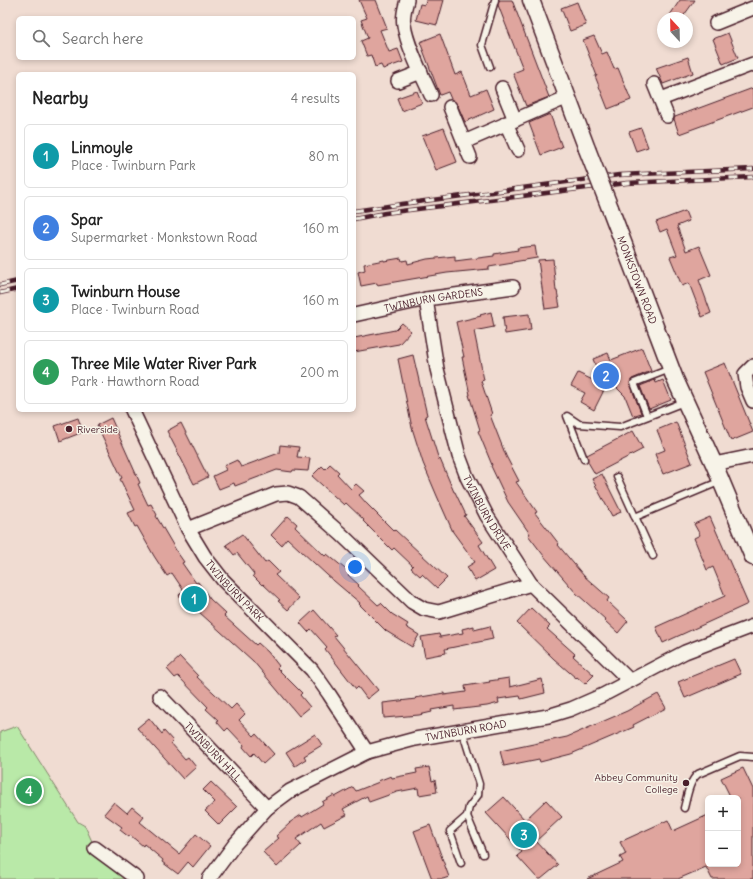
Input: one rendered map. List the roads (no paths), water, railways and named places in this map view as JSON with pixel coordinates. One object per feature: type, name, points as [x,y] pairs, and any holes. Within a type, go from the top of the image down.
[{"type":"street","points":[[407,0],[404,11],[406,35],[431,96]]},
{"type":"street","name":"MONKSTOWN ROAD","points":[[531,0],[671,368],[714,464],[753,557]]},
{"type":"street","points":[[716,23],[753,8]]},
{"type":"street","points":[[661,99],[753,64]]},
{"type":"street","points":[[398,81],[421,72]]},
{"type":"street","points":[[654,84],[667,116]]},
{"type":"street","points":[[502,88],[518,150]]},
{"type":"street","points":[[464,142],[568,97]]},
{"type":"street","points":[[450,107],[470,157]]},
{"type":"street","name":"TWINBURN GARDENS","points":[[356,315],[426,299],[513,287]]},
{"type":"street","name":"TWINBURN DRIVE","points":[[426,299],[437,369],[459,456],[467,477],[487,516],[531,584],[630,681]]},
{"type":"street","points":[[753,366],[745,374],[747,387],[753,401]]},
{"type":"street","name":"TWINBURN PARK","points":[[133,412],[188,529],[205,557],[223,580],[312,670],[330,694],[367,752]]},
{"type":"street","points":[[714,464],[753,456]]},
{"type":"street","points":[[188,529],[276,494],[288,493],[299,497],[341,534],[412,602],[424,609],[439,612],[531,584]]},
{"type":"street","name":"TWINBURN ROAD","points":[[209,879],[235,844],[266,808],[290,791],[367,752],[415,739],[554,714],[571,709],[630,681],[684,652],[753,626]]},
{"type":"street","name":"TWINBURN HILL","points":[[160,696],[266,808]]},
{"type":"street","points":[[95,848],[137,879]]},
{"type":"lane","points":[[490,67],[482,45],[495,0]]},
{"type":"lane","points":[[647,416],[634,383],[671,368]]},
{"type":"lane","points":[[584,459],[567,416],[579,424],[620,427],[685,401]]},
{"type":"lane","points":[[617,477],[653,556]]},
{"type":"lane","points":[[635,516],[721,481]]},
{"type":"lane","points":[[462,730],[479,784],[478,795],[469,807],[467,816],[483,854]]},
{"type":"lane","points":[[684,808],[694,777],[698,774],[740,756],[753,757]]},
{"type":"lane","points":[[461,863],[450,831],[467,816]]},
{"type":"railway","points":[[356,211],[619,175],[753,169]]},
{"type":"railway","points":[[356,219],[385,213],[627,183],[753,177]]},
{"type":"railway","points":[[0,285],[16,281]]},
{"type":"railway","points":[[0,293],[16,289]]},
{"type":"place","name":"Spar","points":[[606,376]]},
{"type":"place","name":"Riverside","points":[[69,429]]},
{"type":"place","name":"Linmoyle","points":[[194,599]]},
{"type":"place","name":"Abbey Community College","points":[[686,783]]},
{"type":"place","name":"Three Mile Water River Park","points":[[29,791]]},
{"type":"place","name":"Twinburn House","points":[[524,835]]}]
